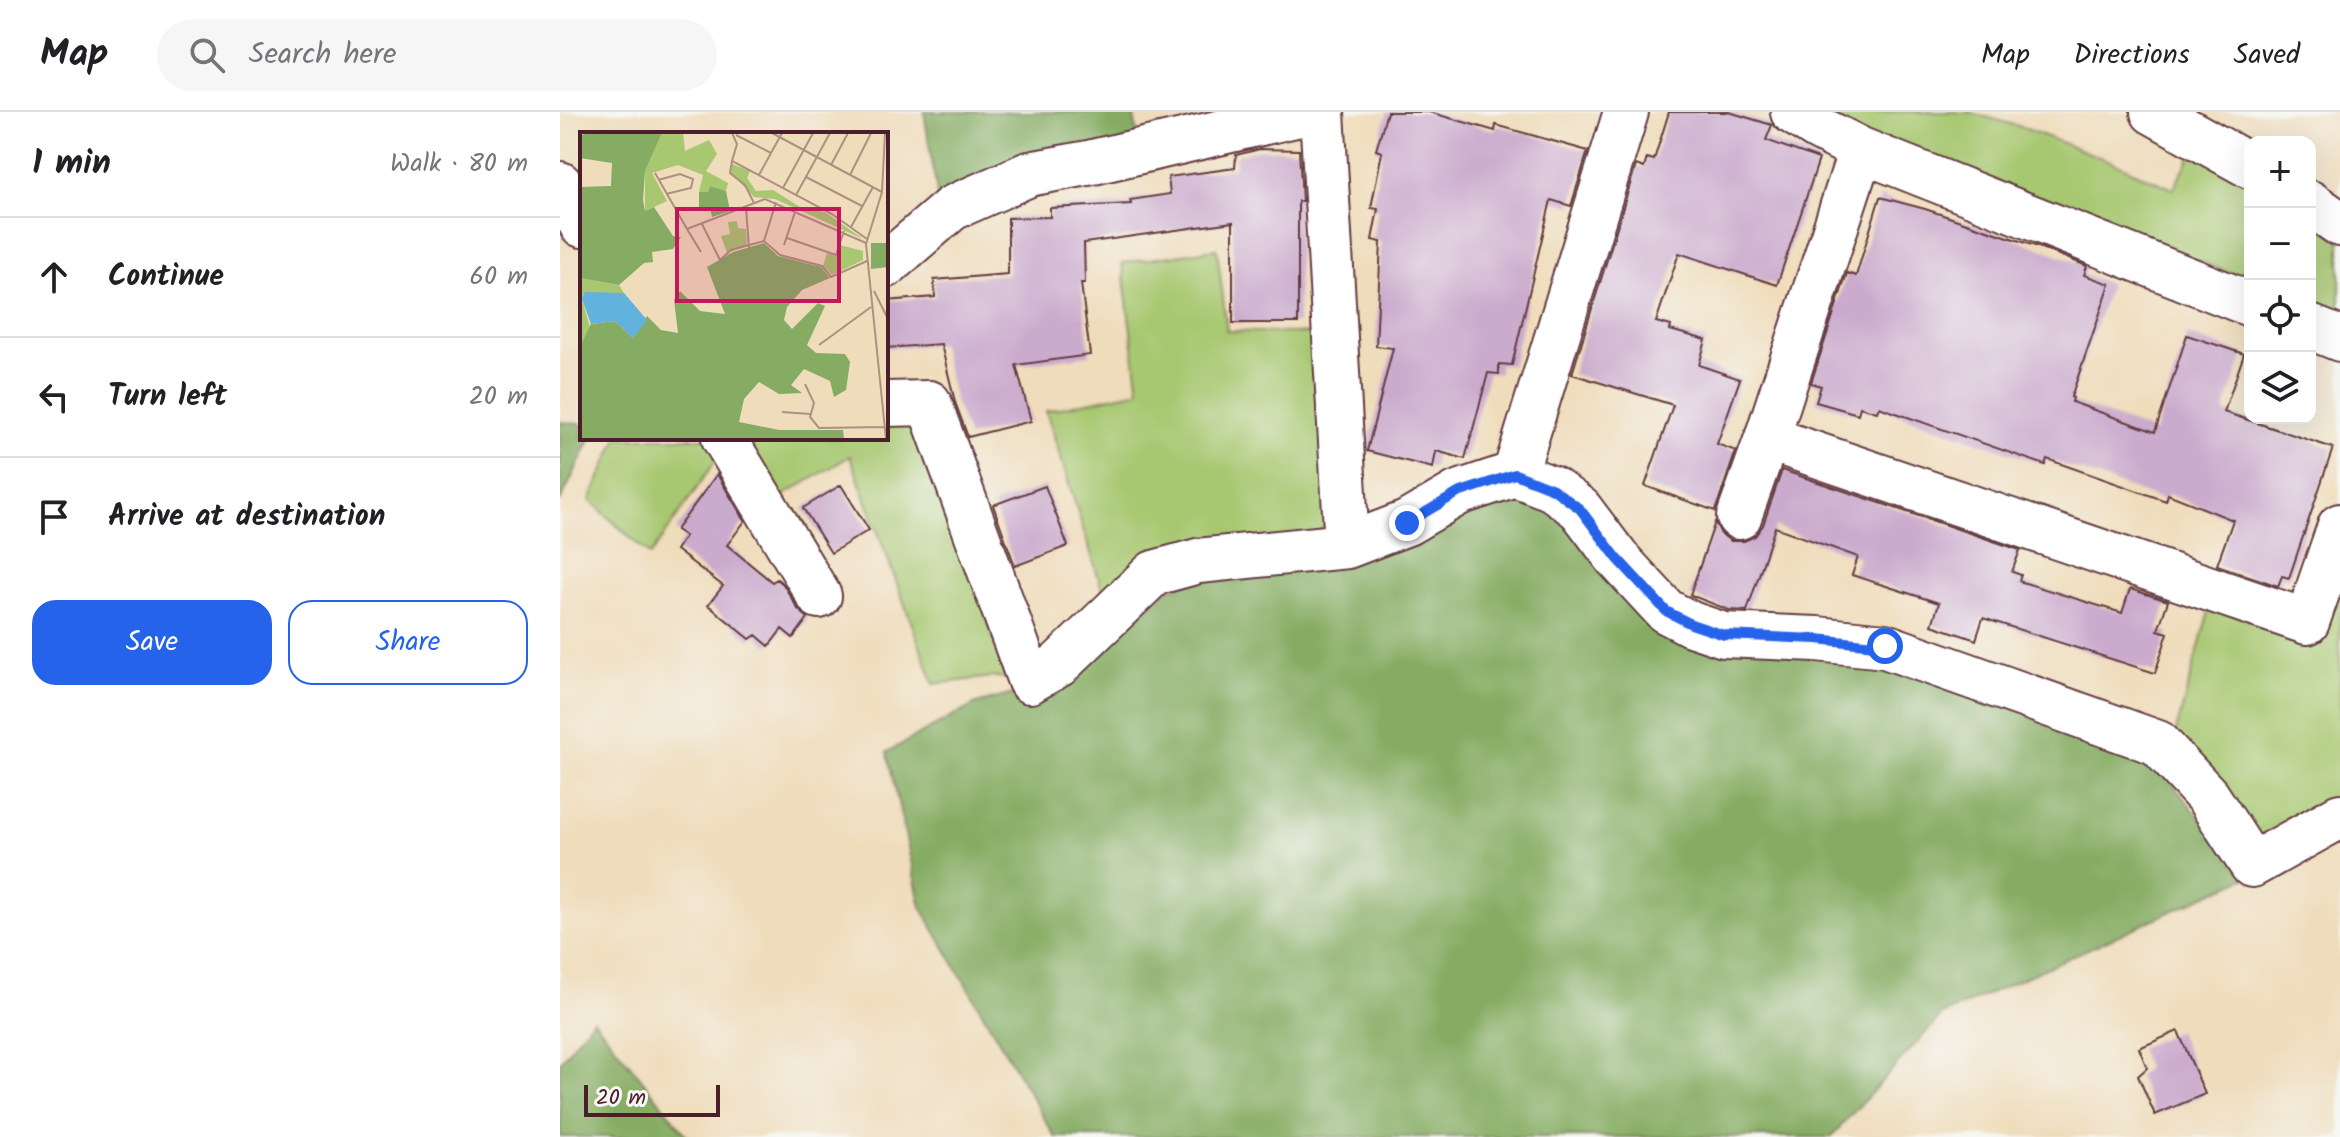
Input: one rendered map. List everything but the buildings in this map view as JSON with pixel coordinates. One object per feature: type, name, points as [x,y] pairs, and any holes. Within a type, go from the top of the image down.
[{"type":"street","points":[[888,263],[952,208],[1029,174],[1308,112]]},
{"type":"street","points":[[1322,112],[1347,546]]},
{"type":"street","points":[[1515,474],[1626,112]]},
{"type":"street","points":[[1793,112],[1861,150],[2244,302]]},
{"type":"street","points":[[2153,112],[2244,163]]},
{"type":"street","points":[[1739,517],[1861,150]]},
{"type":"street","points":[[560,184],[580,221]]},
{"type":"street","points":[[2316,207],[2340,224]]},
{"type":"street","points":[[2316,329],[2340,339]]},
{"type":"street","points":[[888,404],[929,403],[1030,681],[1058,665],[1154,573],[1198,561],[1347,546],[1407,523],[1458,493],[1515,474],[1553,489],[1580,509],[1617,558],[1666,611],[1691,624],[1724,635],[1885,646],[2158,743],[2208,797],[2252,865],[2340,816]]},
{"type":"street","points":[[1767,438],[2307,622],[2340,526]]},
{"type":"street","points":[[725,440],[819,596]]},
{"type":"green space","points":[[924,112],[1133,112],[1138,137],[938,200]]},
{"type":"green space","points":[[1824,112],[1969,112],[2021,127],[2173,189],[2194,150],[2244,177],[2244,278],[1872,139]]},
{"type":"green space","points":[[2316,223],[2340,240],[2340,313],[2316,304]]},
{"type":"green space","points":[[1217,249],[1227,331],[1320,334],[1330,517],[1315,539],[1105,598],[1046,411],[1139,391],[1122,263]]},
{"type":"green space","points":[[888,413],[928,435],[1006,678],[934,684],[850,456],[783,496],[746,440],[888,440]]},
{"type":"green space","points":[[560,422],[580,424],[580,440],[590,440],[560,502]]},
{"type":"green space","points":[[617,440],[713,440],[721,453],[650,556],[590,500]]},
{"type":"green space","points":[[1520,492],[1559,507],[1672,632],[1868,656],[2149,754],[2247,877],[1942,1015],[1831,1137],[1055,1137],[921,907],[887,752],[976,704],[1062,681],[1170,588]]},
{"type":"green space","points":[[2340,566],[2340,804],[2263,846],[2173,742],[2210,607],[2313,639]]},
{"type":"green space","points":[[593,1019],[688,1137],[560,1137],[560,1062]]},
{"type":"route","points":[[1407,523],[1458,493],[1515,474],[1553,489],[1580,509],[1617,558],[1666,611],[1691,624],[1724,635],[1885,646]]}]
